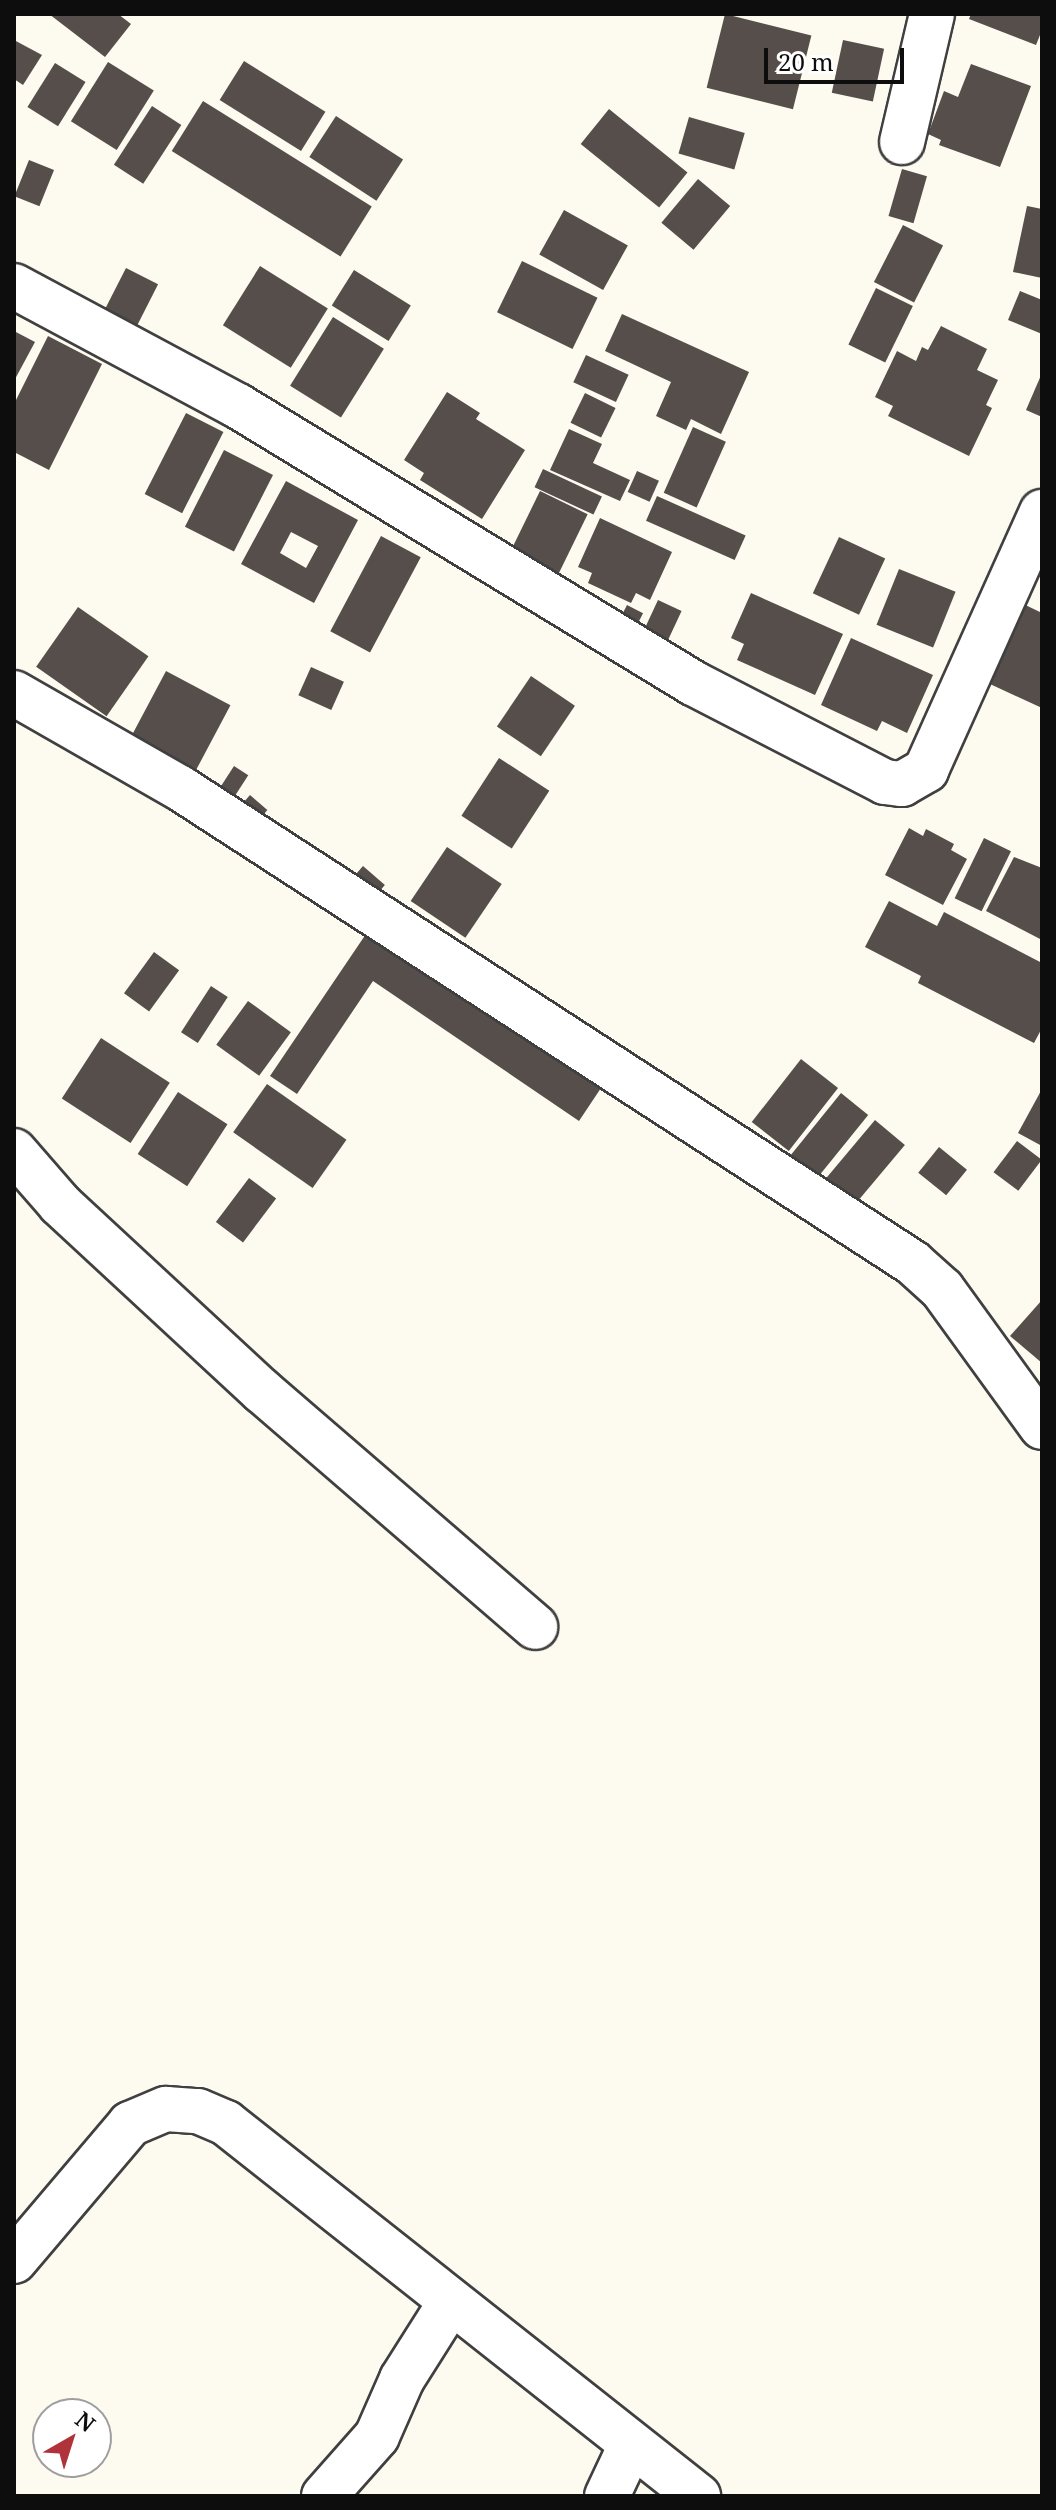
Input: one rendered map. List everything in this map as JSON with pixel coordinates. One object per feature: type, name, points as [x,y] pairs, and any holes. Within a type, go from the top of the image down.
[{"type":"street","points":[[902,142],[932,14]]},
{"type":"street","points":[[14,286],[238,406],[693,683],[885,782],[902,784],[926,770],[1030,568],[1042,512]]},
{"type":"street","points":[[14,693],[180,788],[913,1263],[942,1289],[1042,1427]]},
{"type":"street","points":[[14,1151],[60,1204],[262,1391],[535,1627]]},
{"type":"street","points":[[14,2261],[130,2124],[166,2109],[198,2111],[226,2123],[698,2496]]},
{"type":"street","points":[[324,2496],[377,2436],[402,2379],[450,2303]]},
{"type":"street","points":[[607,2496],[631,2445]]},
{"type":"building","points":[[49,14],[118,14],[131,24],[105,57]]},
{"type":"building","points":[[725,14],[811,36],[793,109],[707,88]]},
{"type":"building","points":[[971,14],[1042,14],[1042,30],[1036,45],[969,19]]},
{"type":"building","points":[[14,40],[42,55],[23,85],[14,79]]},
{"type":"building","points":[[843,40],[884,49],[873,102],[832,93]]},
{"type":"building","points":[[244,61],[325,112],[301,151],[220,100]]},
{"type":"building","points":[[108,62],[154,91],[117,150],[71,121]]},
{"type":"building","points":[[55,63],[86,82],[58,126],[27,107]]},
{"type":"building","points":[[971,64],[1031,86],[1000,167],[939,145],[941,140],[928,134],[944,91],[958,97]]},
{"type":"building","points":[[203,101],[372,206],[340,256],[172,151]]},
{"type":"building","points":[[152,106],[181,125],[143,184],[114,165]]},
{"type":"building","points":[[609,109],[687,173],[659,208],[581,144]]},
{"type":"building","points":[[336,116],[403,160],[376,201],[309,157]]},
{"type":"building","points":[[689,117],[745,133],[734,170],[679,154]]},
{"type":"building","points":[[29,160],[54,170],[39,206],[14,196]]},
{"type":"building","points":[[902,169],[927,176],[913,223],[888,216]]},
{"type":"building","points":[[698,179],[730,206],[694,250],[661,223]]},
{"type":"building","points":[[1027,206],[1042,209],[1042,278],[1013,272]]},
{"type":"building","points":[[564,210],[628,245],[603,290],[539,255]]},
{"type":"building","points":[[903,225],[943,245],[914,302],[874,282]]},
{"type":"building","points":[[522,261],[597,298],[573,349],[497,312]]},
{"type":"building","points":[[260,266],[328,308],[291,368],[223,325]]},
{"type":"building","points":[[126,268],[158,284],[134,331],[102,314]]},
{"type":"building","points":[[354,270],[411,306],[389,341],[332,306]]},
{"type":"building","points":[[876,288],[913,306],[885,363],[848,345]]},
{"type":"building","points":[[1020,291],[1042,300],[1042,334],[1008,320]]},
{"type":"building","points":[[622,314],[749,372],[721,434],[691,419],[686,430],[656,416],[671,382],[605,351]]},
{"type":"building","points":[[333,317],[384,349],[341,417],[290,386]]},
{"type":"building","points":[[941,326],[987,349],[977,370],[998,380],[986,405],[992,408],[969,456],[888,416],[893,406],[875,397],[897,351],[916,361],[922,347],[928,350]]},
{"type":"building","points":[[14,331],[35,342],[14,381]]},
{"type":"building","points":[[48,336],[102,364],[49,470],[14,452],[14,404]]},
{"type":"building","points":[[586,355],[629,375],[616,402],[573,382]]},
{"type":"building","points":[[1042,373],[1042,417],[1026,410]]},
{"type":"building","points":[[447,392],[480,413],[476,419],[525,450],[482,519],[420,480],[424,473],[404,460]]},
{"type":"building","points":[[585,393],[616,408],[601,438],[571,423]]},
{"type":"building","points":[[186,413],[223,432],[182,513],[145,494]]},
{"type":"building","points":[[693,427],[726,442],[697,507],[664,493]]},
{"type":"building","points":[[569,429],[602,444],[593,463],[630,480],[620,501],[550,470]]},
{"type":"building","points":[[224,450],[273,475],[234,552],[185,527]]},
{"type":"building","points":[[543,469],[602,496],[593,515],[535,487]]},
{"type":"building","points":[[637,471],[659,481],[650,502],[628,492]]},
{"type":"building","points":[[286,481],[358,520],[314,603],[241,564]],"holes":[[[291,532],[318,546],[306,568],[280,553]]]},
{"type":"building","points":[[540,491],[588,514],[554,583],[507,559]]},
{"type":"building","points":[[657,496],[746,535],[735,560],[646,521]]},
{"type":"building","points":[[600,518],[672,552],[650,600],[636,593],[631,603],[588,583],[592,573],[578,567]]},
{"type":"building","points":[[381,536],[421,557],[370,652],[330,631]]},
{"type":"building","points":[[839,537],[885,559],[859,615],[813,593]]},
{"type":"building","points":[[899,569],[956,592],[933,647],[877,625]]},
{"type":"building","points":[[751,593],[843,634],[815,695],[737,660],[744,644],[731,638]]},
{"type":"building","points":[[1013,599],[1042,613],[1042,708],[977,678]]},
{"type":"building","points":[[658,600],[682,611],[666,645],[642,634]]},
{"type":"building","points":[[627,605],[643,613],[633,634],[617,625]]},
{"type":"building","points":[[78,607],[148,656],[107,716],[36,667]]},
{"type":"building","points":[[851,638],[933,675],[907,733],[882,721],[877,731],[821,705]]},
{"type":"building","points":[[311,667],[344,682],[331,710],[298,695]]},
{"type":"building","points":[[166,671],[230,705],[193,776],[128,742]]},
{"type":"building","points":[[531,676],[575,706],[541,756],[497,727]]},
{"type":"building","points":[[499,758],[549,791],[512,849],[461,816]]},
{"type":"building","points":[[234,766],[248,775],[234,798],[219,789]]},
{"type":"building","points":[[250,795],[267,810],[260,818],[243,803]]},
{"type":"building","points":[[909,828],[923,836],[926,829],[954,844],[951,850],[967,859],[943,905],[885,875]]},
{"type":"building","points":[[984,838],[1011,851],[982,911],[955,898]]},
{"type":"building","points":[[447,847],[502,884],[465,938],[411,901]]},
{"type":"building","points":[[1014,857],[1042,868],[1042,940],[986,911]]},
{"type":"building","points":[[363,866],[385,885],[367,906],[345,887]]},
{"type":"building","points":[[889,901],[937,926],[944,912],[1042,963],[1042,1028],[1034,1043],[918,983],[921,976],[865,947]]},
{"type":"building","points":[[368,931],[601,1088],[579,1121],[373,981],[297,1094],[270,1076]]},
{"type":"building","points":[[154,952],[179,970],[149,1011],[124,993]]},
{"type":"building","points":[[211,986],[228,997],[198,1043],[181,1032]]},
{"type":"building","points":[[248,1001],[291,1032],[259,1076],[216,1045]]},
{"type":"building","points":[[101,1038],[170,1083],[131,1143],[62,1098]]},
{"type":"building","points":[[801,1059],[838,1088],[789,1151],[752,1122]]},
{"type":"building","points":[[267,1084],[346,1140],[313,1188],[233,1132]]},
{"type":"building","points":[[1042,1089],[1042,1146],[1018,1133]]},
{"type":"building","points":[[178,1092],[227,1124],[187,1186],[138,1154]]},
{"type":"building","points":[[841,1093],[868,1115],[818,1177],[791,1155]]},
{"type":"building","points":[[875,1120],[905,1145],[853,1206],[824,1181]]},
{"type":"building","points":[[1017,1141],[1042,1160],[1018,1191],[994,1172]]},
{"type":"building","points":[[939,1147],[967,1170],[946,1195],[918,1173]]},
{"type":"building","points":[[249,1178],[276,1198],[243,1242],[216,1222]]},
{"type":"building","points":[[1042,1300],[1042,1363],[1010,1336]]}]
